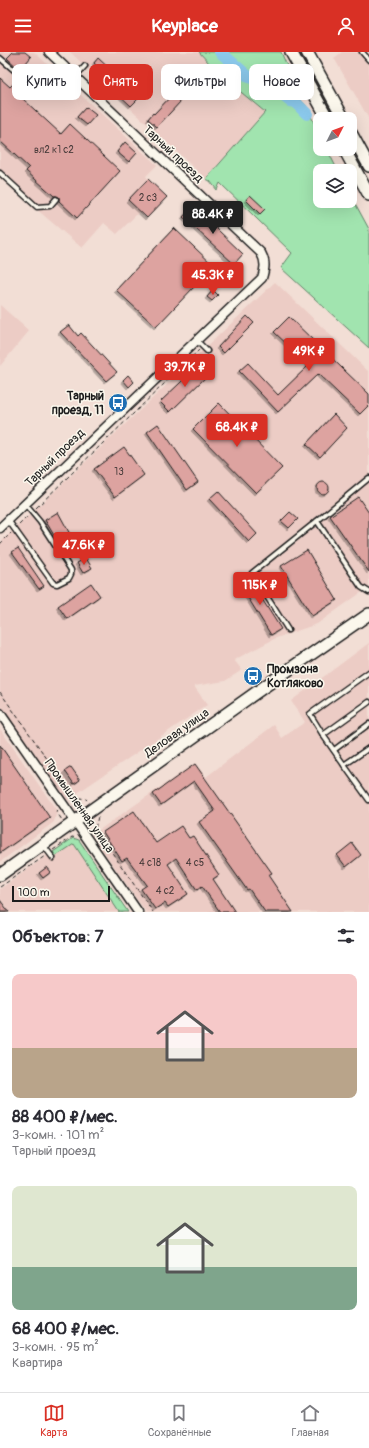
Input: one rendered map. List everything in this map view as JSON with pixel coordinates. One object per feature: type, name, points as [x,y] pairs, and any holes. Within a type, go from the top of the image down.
[{"type":"street","name":"Тарный проезд","points":[[49,52],[62,64]]},
{"type":"street","points":[[291,52],[324,112]]},
{"type":"street","points":[[307,52],[340,112]]},
{"type":"street","name":"Тарный проезд","points":[[0,528],[262,278],[265,269],[264,259],[261,253],[81,83]]},
{"type":"street","points":[[357,143],[369,166]]},
{"type":"street","points":[[348,156],[369,195]]},
{"type":"street","name":"Деловая улица","points":[[0,874],[369,614]]},
{"type":"street","name":"Промышленная улица","points":[[1,718],[138,912]]},
{"type":"lane","points":[[362,52],[369,60]]},
{"type":"lane","points":[[0,58],[12,68]]},
{"type":"lane","points":[[81,68],[85,66]]},
{"type":"lane","points":[[0,173],[37,207],[50,206],[56,198]]},
{"type":"lane","points":[[196,340],[207,351]]},
{"type":"lane","points":[[288,630],[252,573],[369,478]]},
{"type":"lane","points":[[8,520],[54,583],[61,583],[69,578],[71,570],[40,522],[25,504]]},
{"type":"lane","points":[[317,521],[361,587],[369,592]]},
{"type":"lane","points":[[369,672],[310,714],[369,800]]},
{"type":"lane","points":[[323,734],[369,702]]},
{"type":"lane","points":[[334,750],[369,724]]},
{"type":"lane","points":[[344,765],[369,748]]},
{"type":"lane","points":[[43,844],[53,858]]},
{"type":"path","points":[[0,544],[203,347]]},
{"type":"path","points":[[0,692],[74,798],[87,800]]},
{"type":"path","points":[[96,813],[98,817],[95,828],[153,912]]},
{"type":"shaded area","points":[[0,52],[34,52],[47,64],[12,64],[12,100],[81,100],[81,95],[157,165],[146,176],[148,179],[128,200],[140,211],[117,234],[104,223],[82,248],[0,178]]},
{"type":"shaded area","points":[[70,52],[199,52],[210,64],[161,64],[161,100],[241,100],[241,92],[265,112],[206,179],[121,100],[153,100],[153,64],[89,64],[89,70]]},
{"type":"shaded area","points":[[342,52],[369,52],[369,119],[334,58]]},
{"type":"shaded area","points":[[275,282],[369,372],[369,587],[317,624],[276,638],[234,660],[242,670],[225,681],[194,686],[207,705],[67,800],[0,704],[0,543]]},
{"type":"shaded area","points":[[0,305],[29,331],[0,366]]},
{"type":"shaded area","points":[[369,643],[369,912],[146,912],[92,835],[195,763],[206,777],[274,725],[282,738],[305,722],[291,701]]},
{"type":"shaded area","points":[[0,729],[57,811],[54,822],[0,862]]},
{"type":"shaded area","points":[[72,840],[125,912],[0,912],[0,889],[66,842]]},
{"type":"green space","points":[[199,52],[281,52],[286,64],[249,64],[249,99],[241,92],[241,64],[210,64]]},
{"type":"green space","points":[[250,100],[301,100],[306,105],[313,120],[313,156],[330,156],[334,164],[313,164],[313,208],[357,207],[369,229],[369,348],[281,268],[292,253],[220,183],[217,190],[210,181],[206,179],[265,112]]},
{"type":"green space","points":[[73,838],[79,840],[128,912],[119,912],[74,844],[56,856],[53,852]]},
{"type":"building","points":[[13,52],[25,52],[31,57],[25,64],[14,64],[7,58]]},
{"type":"building","points":[[98,58],[104,64],[95,64],[94,63]]},
{"type":"building","points":[[0,78],[10,87],[12,85],[12,100],[24,100],[61,134],[70,124],[120,171],[77,218],[59,201],[59,197],[54,196],[26,171],[29,168],[0,141]]},
{"type":"building","points":[[125,100],[137,100],[131,106]]},
{"type":"building","points":[[167,100],[181,101],[157,127],[148,119],[153,113],[154,114]]},
{"type":"building","points":[[86,107],[96,115],[87,125],[77,117]]},
{"type":"building","points":[[125,142],[137,153],[129,162],[117,152]]},
{"type":"building","points":[[148,179],[167,197],[147,218],[128,200]]},
{"type":"building","points":[[250,195],[265,209],[260,214],[246,200]]},
{"type":"building","points":[[193,206],[243,254],[234,264],[183,217]]},
{"type":"building","points":[[174,228],[214,266],[156,327],[116,290]]},
{"type":"building","points":[[213,290],[218,295],[212,301],[207,297]]},
{"type":"building","points":[[247,316],[254,323],[224,353],[218,347]]},
{"type":"building","points":[[289,317],[369,394],[369,405],[360,414],[318,374],[278,412],[239,371],[248,363],[278,395],[309,365],[274,332]]},
{"type":"building","points":[[69,325],[78,336],[81,333],[117,372],[106,381],[60,332]]},
{"type":"building","points":[[201,363],[210,373],[170,412],[160,402]]},
{"type":"building","points":[[128,375],[134,382],[129,387],[123,380]]},
{"type":"building","points":[[219,403],[282,468],[256,493],[193,429]]},
{"type":"building","points":[[334,414],[347,428],[320,457],[306,444]]},
{"type":"building","points":[[158,424],[198,482],[187,490],[147,432]]},
{"type":"building","points":[[124,447],[144,475],[115,497],[94,469]]},
{"type":"building","points":[[321,482],[325,482],[329,488],[325,494],[321,494],[317,490],[317,486]]},
{"type":"building","points":[[218,491],[257,534],[249,542],[209,499]]},
{"type":"building","points":[[358,497],[369,513],[369,572],[330,516]]},
{"type":"building","points":[[58,512],[77,547],[65,554],[45,520]]},
{"type":"building","points":[[290,512],[298,519],[289,528],[281,521]]},
{"type":"building","points":[[18,548],[44,586],[39,589],[12,552]]},
{"type":"building","points":[[307,550],[337,600],[312,616],[281,566]]},
{"type":"building","points":[[86,558],[92,568],[83,573],[77,563]]},
{"type":"building","points":[[248,577],[281,629],[271,635],[239,583]]},
{"type":"building","points":[[91,583],[100,596],[67,619],[58,606]]},
{"type":"building","points":[[0,745],[50,818],[0,853]]},
{"type":"building","points":[[195,764],[272,873],[268,875],[293,912],[265,912],[249,889],[247,890],[199,822],[215,811],[194,781],[161,805],[153,794]]},
{"type":"building","points":[[71,767],[80,780],[74,784],[65,771]]},
{"type":"building","points":[[134,811],[156,843],[181,826],[189,838],[193,836],[219,875],[213,879],[235,912],[220,912],[202,886],[197,890],[176,858],[168,864],[188,894],[168,907],[165,903],[155,909],[141,889],[147,885],[127,858],[122,861],[103,832]]},
{"type":"building","points":[[352,843],[361,855],[346,867],[337,855]]},
{"type":"building","points":[[47,867],[51,872],[43,878],[39,873]]},
{"type":"building","points":[[0,900],[9,912],[0,912]]},
{"type":"waterway","points":[[220,52],[249,77],[256,80],[260,77],[290,101],[295,102],[307,114]]},
{"type":"place","name":"Тарный проезд, 11","points":[[118,403]]},
{"type":"place","name":"Промзона Котляково","points":[[253,676]]}]
